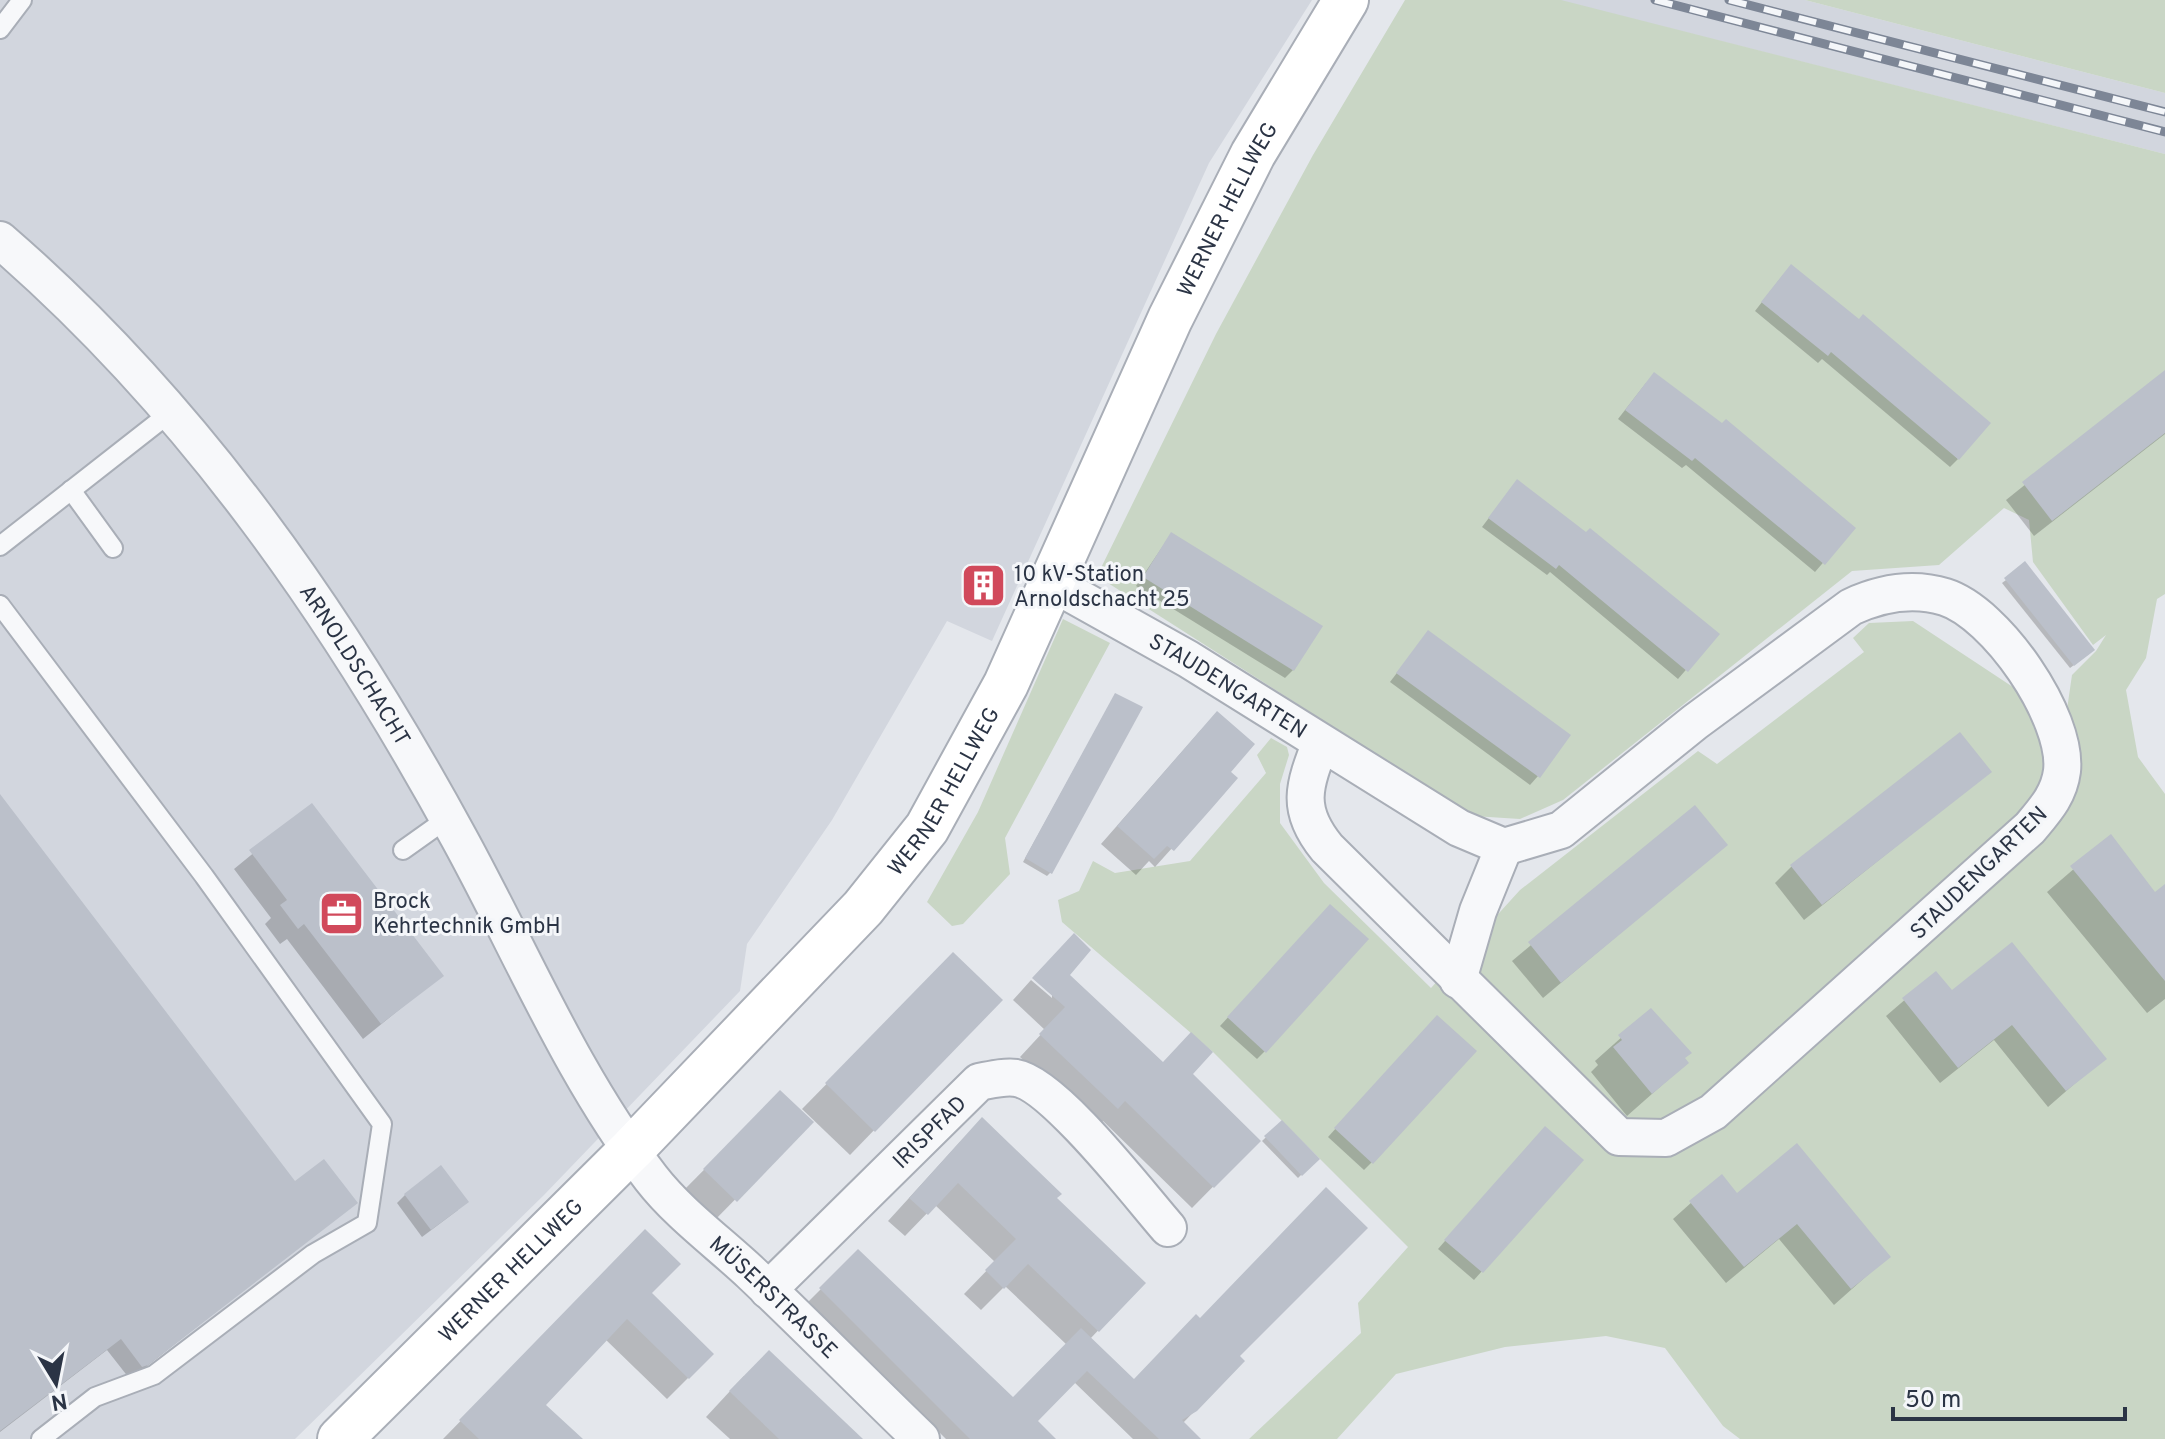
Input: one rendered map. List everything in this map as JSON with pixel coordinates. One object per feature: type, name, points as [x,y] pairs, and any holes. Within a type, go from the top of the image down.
[{"type":"main road","name":"WERNER HELLWEG","points":[[340,1439],[632,1149],[863,908],[927,828],[1006,684],[1170,319],[1253,154],[1346,0]]},
{"type":"street","name":"ARNOLDSCHACHT","points":[[0,240],[82,316],[171,412],[287,558],[373,690],[448,818],[564,1045],[632,1149]]},
{"type":"street","name":"STAUDENGARTEN","points":[[1052,583],[1188,659],[1459,828],[1504,847],[1561,830],[1695,722],[1841,614],[1873,597],[1897,592],[1924,592],[1948,598],[1973,613],[1993,631],[2042,695],[2058,731],[2063,757],[2053,801],[2030,828],[1713,1112],[1666,1138],[1619,1137],[1458,980],[1313,831],[1304,811],[1307,779],[1321,742]]},
{"type":"street","points":[[1458,980],[1478,911],[1504,847]]},
{"type":"street","name":"IRISPFAD","points":[[768,1290],[979,1082],[1015,1077],[1039,1087],[1110,1160],[1168,1228]]},
{"type":"street","name":"MÜSERSTRASSE","points":[[632,1149],[652,1180],[921,1439]]},
{"type":"lane","points":[[0,29],[22,0]]},
{"type":"lane","points":[[0,546],[171,412]]},
{"type":"lane","points":[[71,490],[113,548]]},
{"type":"lane","points":[[0,605],[204,876],[382,1124],[367,1223],[313,1254],[154,1375],[95,1397],[41,1439]]},
{"type":"lane","points":[[403,850],[448,818]]},
{"type":"shaded area","points":[[0,0],[1312,0],[1209,163],[992,641],[947,621],[832,820],[747,944],[740,991],[544,1195],[295,1439],[0,1439]]},
{"type":"shaded area","points":[[1558,0],[1805,0],[2165,93],[2165,154]]},
{"type":"green space","points":[[1405,0],[1561,0],[2165,154],[2165,594],[2157,599],[2146,658],[2126,690],[2138,757],[2165,794],[2165,1439],[1740,1439],[1723,1426],[1665,1348],[1606,1336],[1505,1347],[1396,1374],[1337,1439],[1249,1439],[1361,1333],[1358,1303],[1408,1247],[1213,1052],[1062,922],[1058,900],[1079,891],[1093,861],[1115,873],[1190,861],[1266,773],[1257,755],[1271,738],[1287,747],[1289,755],[1280,784],[1280,823],[1324,883],[1431,988],[1520,890],[1698,751],[1717,764],[1864,652],[1853,638],[1869,623],[1913,621],[2025,695],[2064,730],[2072,675],[2096,651],[2106,635],[2093,645],[2033,562],[2029,520],[2004,508],[1939,565],[1852,571],[1563,800],[1520,819],[1473,816],[1097,576],[1216,334],[1313,155]]},
{"type":"green space","points":[[1805,0],[2165,0],[2165,93]]},
{"type":"green space","points":[[1063,619],[1110,643],[1005,838],[1010,874],[963,924],[952,926],[927,902],[978,812]]},
{"type":"building","points":[[1791,264],[1859,319],[1863,314],[1991,423],[1959,460],[1831,352],[1828,356],[1761,302]]},
{"type":"building","points":[[2165,370],[2165,433],[2052,521],[2022,482]]},
{"type":"building","points":[[1654,372],[1722,423],[1726,419],[1856,528],[1825,565],[1695,458],[1692,461],[1625,410]]},
{"type":"building","points":[[1517,479],[1586,532],[1590,528],[1720,634],[1688,672],[1559,565],[1556,569],[1488,518]]},
{"type":"building","points":[[1171,532],[1323,626],[1294,671],[1143,577]]},
{"type":"building","points":[[2025,561],[2095,650],[2074,666],[2004,578]]},
{"type":"building","points":[[1428,630],[1571,735],[1540,778],[1396,673]]},
{"type":"building","points":[[1115,693],[1143,707],[1052,874],[1025,858]]},
{"type":"building","points":[[1217,711],[1255,744],[1231,772],[1238,778],[1212,808],[1174,851],[1167,846],[1154,859],[1117,826]]},
{"type":"building","points":[[1960,732],[1992,772],[1822,905],[1790,865]]},
{"type":"building","points":[[0,794],[295,1181],[324,1159],[358,1203],[148,1365],[142,1367],[121,1339],[0,1431]]},
{"type":"building","name":"Brock Kehrtechnik GmbH","points":[[312,803],[444,976],[381,1024],[304,924],[298,929],[280,905],[287,900],[249,850]]},
{"type":"building","points":[[1695,805],[1728,845],[1561,983],[1528,942]]},
{"type":"building","points":[[2111,834],[2155,892],[2165,884],[2165,981],[2070,866]]},
{"type":"building","points":[[1330,904],[1369,939],[1266,1053],[1227,1017]]},
{"type":"building","points":[[1074,933],[1091,950],[1070,975],[1163,1062],[1191,1032],[1213,1052],[1193,1074],[1261,1141],[1214,1188],[1125,1101],[1118,1109],[1039,1034],[1065,1007],[1032,978]]},
{"type":"building","points":[[2012,942],[2107,1059],[2066,1091],[2012,1025],[1958,1068],[1902,998],[1936,971],[1952,990]]},
{"type":"building","points":[[953,952],[1003,1000],[875,1132],[825,1083]]},
{"type":"building","points":[[1651,1008],[1692,1053],[1685,1058],[1689,1063],[1652,1094],[1613,1047],[1622,1040],[1618,1035]]},
{"type":"building","points":[[1437,1015],[1477,1051],[1373,1164],[1334,1128]]},
{"type":"building","points":[[780,1090],[814,1122],[737,1202],[703,1169]]},
{"type":"building","points":[[982,1117],[1062,1194],[1057,1198],[1146,1283],[1099,1332],[1028,1264],[1004,1289],[985,1270],[1016,1239],[958,1183],[928,1215],[909,1198]]},
{"type":"building","points":[[1282,1120],[1320,1159],[1302,1176],[1264,1136]]},
{"type":"building","points":[[1545,1126],[1584,1160],[1483,1273],[1444,1240]]},
{"type":"building","points":[[1797,1143],[1891,1257],[1851,1289],[1797,1224],[1744,1267],[1689,1201],[1722,1174],[1737,1193]]},
{"type":"building","points":[[441,1165],[469,1202],[431,1230],[404,1194]]},
{"type":"building","points":[[1326,1187],[1368,1228],[1240,1356],[1245,1361],[1197,1411],[1182,1420],[1201,1439],[1159,1439],[1087,1371],[1038,1421],[1056,1439],[970,1439],[819,1288],[858,1249],[1013,1397],[1081,1328],[1134,1379],[1196,1314],[1200,1318]]},
{"type":"building","points":[[645,1229],[681,1264],[652,1293],[714,1354],[689,1379],[627,1319],[546,1405],[583,1439],[479,1439],[459,1420]]},
{"type":"building","points":[[769,1350],[863,1439],[779,1439],[729,1391]]},
{"type":"railway","points":[[1655,0],[2165,132]]},
{"type":"railway","points":[[1729,0],[2165,112]]},
{"type":"place","name":"10 kV-Station Arnoldschacht 25","points":[[983,586]]},
{"type":"place","name":"Brock Kehrtechnik GmbH","points":[[342,913]]}]
